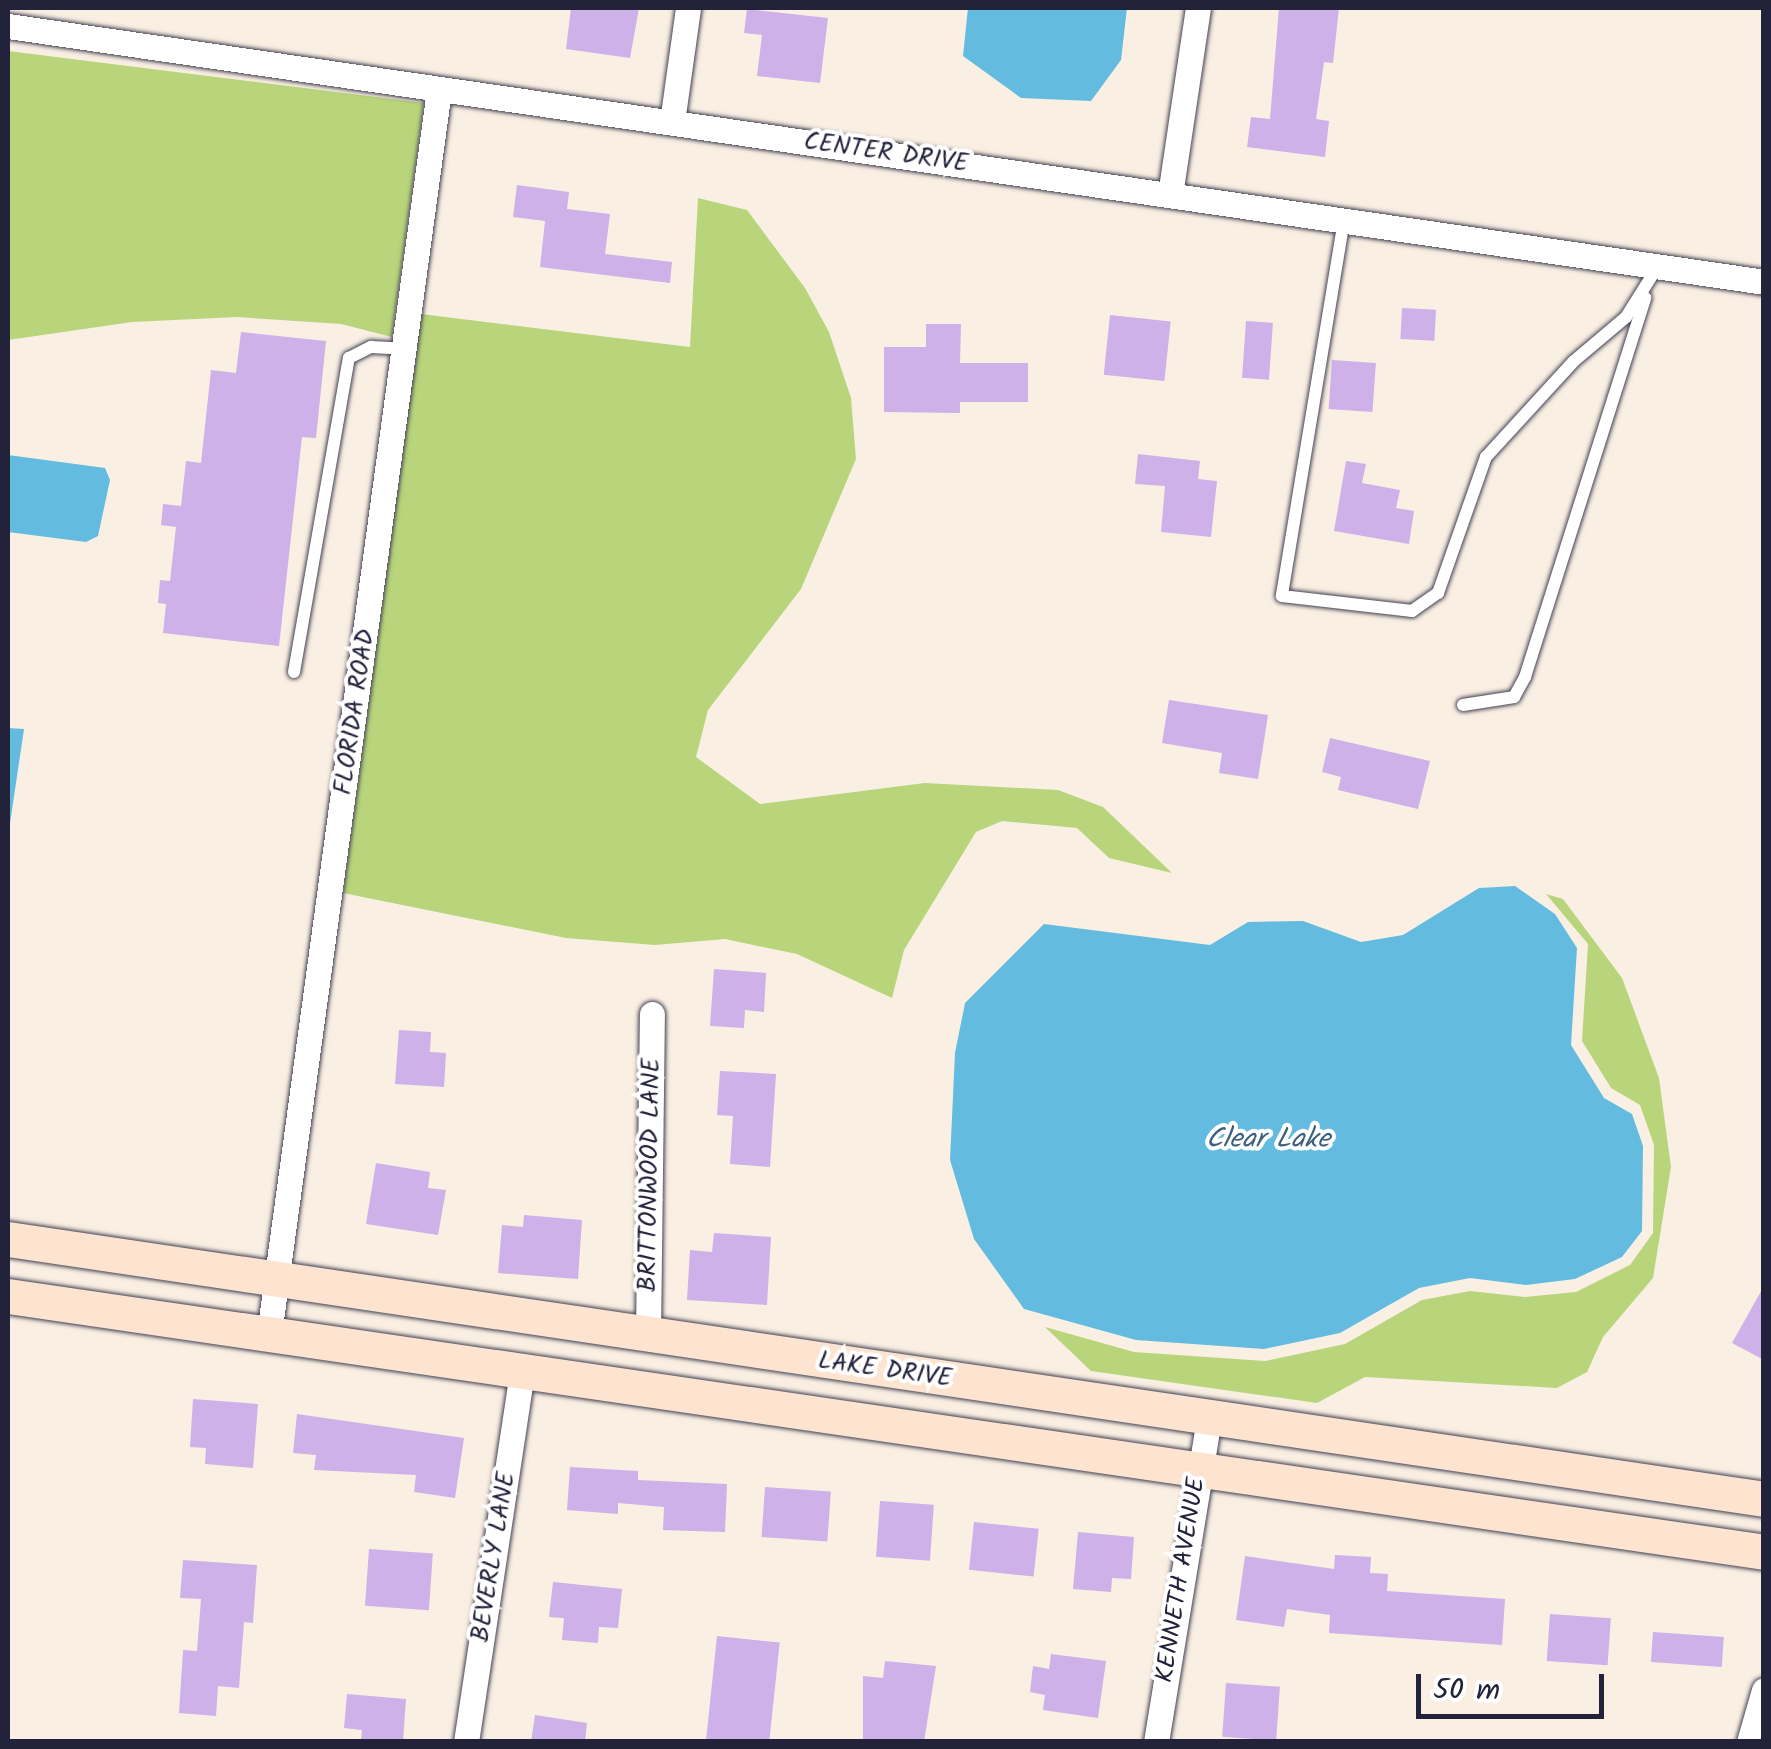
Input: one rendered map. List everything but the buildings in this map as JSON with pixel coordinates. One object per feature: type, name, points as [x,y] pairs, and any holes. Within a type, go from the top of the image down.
[{"type":"main road","name":"LAKE DRIVE","points":[[8,1239],[1764,1500]]},
{"type":"main road","points":[[8,1296],[1764,1552]]},
{"type":"street","points":[[672,122],[688,8]]},
{"type":"street","points":[[1170,195],[1198,8]]},
{"type":"street","name":"CENTER DRIVE","points":[[8,26],[1764,282]]},
{"type":"street","name":"FLORIDA ROAD","points":[[269,1334],[439,90]]},
{"type":"street","name":"BRITTONWOOD LANE","points":[[648,1335],[652,1014]]},
{"type":"street","name":"BEVERLY LANE","points":[[466,1742],[522,1373]]},
{"type":"street","name":"KENNETH AVENUE","points":[[1156,1742],[1197,1470],[1209,1419]]},
{"type":"street","points":[[1749,1742],[1764,1690]]},
{"type":"lane","points":[[1344,220],[1282,596],[1412,611],[1438,593],[1486,458],[1648,291]]},
{"type":"lane","points":[[1463,706],[1514,697],[1525,677],[1658,266]]},
{"type":"lane","points":[[294,672],[349,358],[370,347],[404,349]]},
{"type":"green space","points":[[8,51],[424,103],[392,337],[341,324],[237,317],[132,322],[8,340]]},
{"type":"green space","points":[[698,198],[747,210],[805,288],[829,332],[851,398],[856,459],[801,589],[708,710],[696,757],[760,804],[925,783],[1058,790],[1103,807],[1172,873],[1109,858],[1077,828],[1002,821],[976,832],[904,950],[892,998],[797,954],[725,939],[655,945],[566,938],[343,893],[421,314],[690,347]]},
{"type":"green space","points":[[1546,894],[1563,899],[1622,978],[1659,1078],[1671,1167],[1653,1278],[1603,1337],[1587,1372],[1557,1388],[1365,1377],[1317,1403],[1091,1371],[1045,1327],[1134,1352],[1265,1361],[1345,1344],[1422,1300],[1470,1291],[1525,1297],[1576,1292],[1630,1265],[1653,1233],[1654,1145],[1640,1105],[1611,1088],[1582,1041],[1588,944]]},
{"type":"water","points":[[968,8],[1127,8],[1121,60],[1091,101],[1021,98],[963,56]]},
{"type":"water","points":[[8,455],[105,468],[110,480],[98,536],[86,542],[8,532]]},
{"type":"water","points":[[8,728],[24,729],[8,837]]},
{"type":"water","name":"Clear Lake","points":[[1515,886],[1555,914],[1577,948],[1571,1045],[1604,1098],[1632,1114],[1643,1146],[1642,1231],[1622,1257],[1575,1279],[1526,1285],[1470,1278],[1419,1288],[1340,1333],[1264,1349],[1136,1340],[1024,1309],[974,1239],[950,1160],[955,1053],[965,1003],[1044,924],[1210,945],[1248,922],[1303,921],[1361,942],[1403,935],[1479,888]]}]
